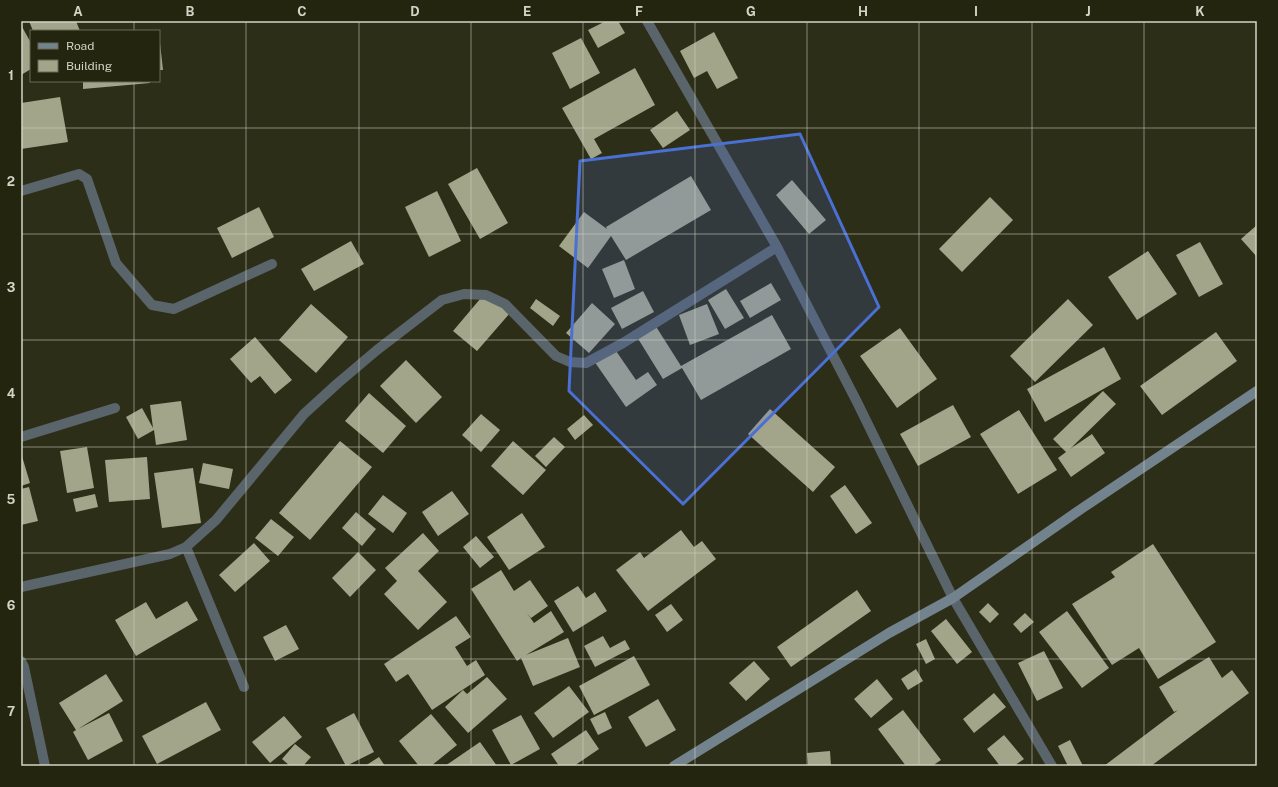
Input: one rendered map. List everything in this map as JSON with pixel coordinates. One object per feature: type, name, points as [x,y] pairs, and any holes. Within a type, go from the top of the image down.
[{"type":"street","points":[[647,21],[776,247],[857,402],[953,598],[1052,766]]},
{"type":"street","points":[[21,191],[79,174],[87,179],[116,263],[152,305],[174,309],[272,264]]},
{"type":"street","points":[[21,587],[170,554],[186,547],[216,520],[304,414],[377,350],[442,300],[464,294],[486,295],[505,304],[556,356],[570,362],[586,363],[623,343],[776,247]]},
{"type":"street","points":[[674,766],[889,633],[953,598],[1084,507],[1257,391]]},
{"type":"street","points":[[21,437],[115,408]]},
{"type":"street","points":[[186,547],[244,687]]},
{"type":"street","points":[[21,661],[24,667],[45,766]]},
{"type":"highlighted area","points":[[800,134],[879,307],[683,504],[569,391],[580,161]]},
{"type":"building","points":[[29,21],[76,21],[80,30],[33,30]]},
{"type":"building","points":[[606,21],[618,21],[625,33],[598,48],[588,30]]},
{"type":"building","points":[[21,25],[30,41],[30,70],[21,75]]},
{"type":"building","points":[[714,32],[738,78],[717,89],[707,71],[694,78],[680,51]]},
{"type":"building","points":[[581,38],[600,73],[570,89],[552,53]]},
{"type":"building","points":[[160,43],[163,70],[160,70]]},
{"type":"building","points":[[635,68],[655,105],[594,139],[602,153],[591,159],[562,108]]},
{"type":"building","points":[[83,82],[150,83],[83,89]]},
{"type":"building","points":[[60,97],[68,142],[21,149],[21,103]]},
{"type":"building","points":[[677,111],[690,130],[663,148],[650,130]]},
{"type":"building","points":[[477,168],[508,223],[480,239],[448,184]]},
{"type":"building","points":[[691,176],[711,210],[626,260],[611,236],[588,268],[559,246],[584,212],[607,229],[606,227]]},
{"type":"building","points":[[792,180],[826,220],[809,234],[776,195]]},
{"type":"building","points":[[437,191],[461,241],[429,257],[405,207]]},
{"type":"building","points":[[990,197],[1013,220],[962,272],[939,249]]},
{"type":"building","points":[[259,207],[274,237],[232,258],[217,228]]},
{"type":"building","points":[[1257,225],[1257,257],[1241,239]]},
{"type":"building","points":[[351,241],[364,264],[314,291],[301,269]]},
{"type":"building","points":[[1200,242],[1223,284],[1199,297],[1176,255]]},
{"type":"building","points":[[1148,251],[1177,294],[1137,320],[1108,277]]},
{"type":"building","points":[[624,260],[635,289],[614,298],[602,269]]},
{"type":"building","points":[[771,283],[781,300],[750,318],[740,301]]},
{"type":"building","points":[[726,289],[744,318],[725,329],[708,300]]},
{"type":"building","points":[[643,291],[654,312],[622,329],[611,308]]},
{"type":"building","points":[[486,292],[510,313],[477,351],[453,331]]},
{"type":"building","points":[[536,299],[560,316],[553,326],[530,308]]},
{"type":"building","points":[[1068,299],[1093,325],[1035,382],[1010,356]]},
{"type":"building","points":[[592,303],[615,324],[589,353],[566,333]]},
{"type":"building","points":[[311,304],[348,337],[316,373],[279,340]]},
{"type":"building","points":[[707,304],[719,334],[690,345],[679,315]]},
{"type":"building","points":[[772,315],[791,349],[701,400],[682,368],[663,379],[637,337],[655,325],[681,366]]},
{"type":"building","points":[[900,328],[937,379],[897,408],[860,356]]},
{"type":"building","points":[[1216,332],[1237,361],[1162,415],[1140,386]]},
{"type":"building","points":[[255,337],[292,380],[275,394],[260,376],[251,383],[230,359]]},
{"type":"building","points":[[1104,347],[1121,379],[1045,422],[1027,389]]},
{"type":"building","points":[[614,348],[636,380],[648,372],[657,385],[626,407],[594,361]]},
{"type":"building","points":[[406,360],[442,397],[416,423],[380,386]]},
{"type":"building","points":[[1103,391],[1116,404],[1070,449],[1092,434],[1105,453],[1071,477],[1058,458],[1066,452],[1053,439]]},
{"type":"building","points":[[369,393],[406,426],[383,453],[345,421]]},
{"type":"building","points":[[181,401],[187,440],[156,445],[154,430],[138,439],[126,417],[142,408],[153,428],[150,405]]},
{"type":"building","points":[[953,405],[971,437],[918,466],[900,434]]},
{"type":"building","points":[[770,409],[835,467],[813,492],[748,434]]},
{"type":"building","points":[[1019,410],[1057,470],[1018,494],[980,434]]},
{"type":"building","points":[[481,414],[500,430],[481,452],[462,435]]},
{"type":"building","points":[[584,415],[593,425],[575,440],[567,429]]},
{"type":"building","points":[[554,437],[565,447],[546,467],[535,456]]},
{"type":"building","points":[[340,441],[372,467],[310,540],[279,513]]},
{"type":"building","points":[[513,441],[546,470],[523,495],[491,466]]},
{"type":"building","points":[[87,447],[94,488],[67,493],[60,451]]},
{"type":"building","points":[[21,453],[30,483],[21,486]]},
{"type":"building","points":[[147,457],[150,499],[109,502],[105,460]]},
{"type":"building","points":[[203,463],[233,469],[229,489],[199,483]]},
{"type":"building","points":[[193,468],[201,523],[162,528],[154,473]]},
{"type":"building","points":[[845,485],[872,523],[856,534],[830,496]]},
{"type":"building","points":[[29,487],[38,521],[21,525],[21,489]]},
{"type":"building","points":[[452,491],[469,514],[438,536],[422,512]]},
{"type":"building","points":[[95,494],[98,507],[76,512],[73,499]]},
{"type":"building","points":[[383,495],[407,513],[393,533],[368,514]]},
{"type":"building","points":[[356,512],[376,529],[362,546],[342,528]]},
{"type":"building","points":[[522,513],[545,547],[509,570],[487,537]]},
{"type":"building","points":[[271,519],[294,537],[278,556],[255,538]]},
{"type":"building","points":[[681,530],[694,547],[702,541],[716,559],[648,611],[616,570],[640,552],[644,558]]},
{"type":"building","points":[[423,533],[439,551],[418,571],[447,602],[418,630],[384,594],[397,581],[385,568]]},
{"type":"building","points":[[476,536],[494,557],[480,568],[463,547]]},
{"type":"building","points":[[254,543],[270,561],[235,592],[219,575]]},
{"type":"building","points":[[1153,544],[1216,642],[1158,679],[1139,648],[1112,665],[1072,604],[1115,577],[1111,572]]},
{"type":"building","points":[[358,552],[376,570],[350,597],[332,578]]},
{"type":"building","points":[[501,570],[514,591],[530,580],[548,606],[531,618],[527,613],[534,623],[551,611],[564,632],[526,655],[568,638],[580,667],[533,686],[521,658],[517,661],[471,589]]},
{"type":"building","points":[[578,586],[586,598],[595,592],[607,611],[573,632],[554,601]]},
{"type":"building","points":[[857,590],[871,611],[791,667],[777,647]]},
{"type":"building","points":[[187,601],[198,620],[136,656],[115,620],[146,602],[156,619]]},
{"type":"building","points":[[988,603],[999,614],[990,623],[979,612]]},
{"type":"building","points":[[671,604],[683,620],[667,632],[655,615]]},
{"type":"building","points":[[1067,611],[1109,668],[1082,688],[1039,632]]},
{"type":"building","points":[[1025,613],[1034,622],[1021,633],[1013,624]]},
{"type":"building","points":[[456,616],[471,637],[455,647],[467,666],[476,660],[485,675],[432,710],[408,674],[396,682],[384,664]]},
{"type":"building","points":[[946,619],[972,652],[957,664],[931,631]]},
{"type":"building","points":[[286,625],[299,649],[275,661],[263,637]]},
{"type":"building","points":[[603,636],[610,648],[625,640],[630,649],[595,667],[584,646]]},
{"type":"building","points":[[926,639],[935,659],[926,664],[916,644]]},
{"type":"building","points":[[1044,651],[1063,688],[1037,701],[1018,663]]},
{"type":"building","points":[[634,656],[650,685],[594,715],[579,686]]},
{"type":"building","points":[[1209,657],[1222,678],[1232,670],[1249,693],[1151,766],[1104,766],[1178,710],[1174,712],[1159,687]]},
{"type":"building","points":[[754,661],[770,679],[746,701],[729,683]]},
{"type":"building","points":[[916,669],[923,681],[908,690],[901,679]]},
{"type":"building","points":[[106,674],[123,701],[78,729],[109,713],[123,741],[88,760],[73,732],[76,730],[59,703]]},
{"type":"building","points":[[487,677],[507,699],[468,733],[445,707],[463,690],[467,694]]},
{"type":"building","points":[[877,679],[893,699],[871,718],[854,699]]},
{"type":"building","points":[[569,686],[589,712],[553,738],[534,713]]},
{"type":"building","points":[[994,693],[1006,707],[974,733],[963,719]]},
{"type":"building","points":[[658,699],[676,730],[646,747],[628,717]]},
{"type":"building","points":[[206,702],[221,730],[157,764],[142,736]]},
{"type":"building","points":[[903,710],[941,760],[932,766],[906,766],[878,729]]},
{"type":"building","points":[[605,712],[612,728],[598,735],[590,719]]},
{"type":"building","points":[[354,713],[374,752],[346,766],[326,728]]},
{"type":"building","points":[[431,714],[457,745],[431,766],[419,766],[399,741]]},
{"type":"building","points":[[521,715],[540,749],[511,765],[492,730]]},
{"type":"building","points":[[284,716],[302,737],[270,763],[252,742]]},
{"type":"building","points":[[586,730],[599,749],[574,766],[559,766],[551,754]]},
{"type":"building","points":[[1004,735],[1024,759],[1014,766],[1000,766],[987,749]]},
{"type":"building","points":[[1070,740],[1083,766],[1068,766],[1058,746]]},
{"type":"building","points":[[480,742],[497,766],[445,766]]},
{"type":"building","points":[[295,744],[311,757],[303,766],[290,766],[282,759]]},
{"type":"building","points":[[830,751],[831,766],[808,766],[807,753]]},
{"type":"building","points":[[379,757],[385,766],[365,766]]}]
